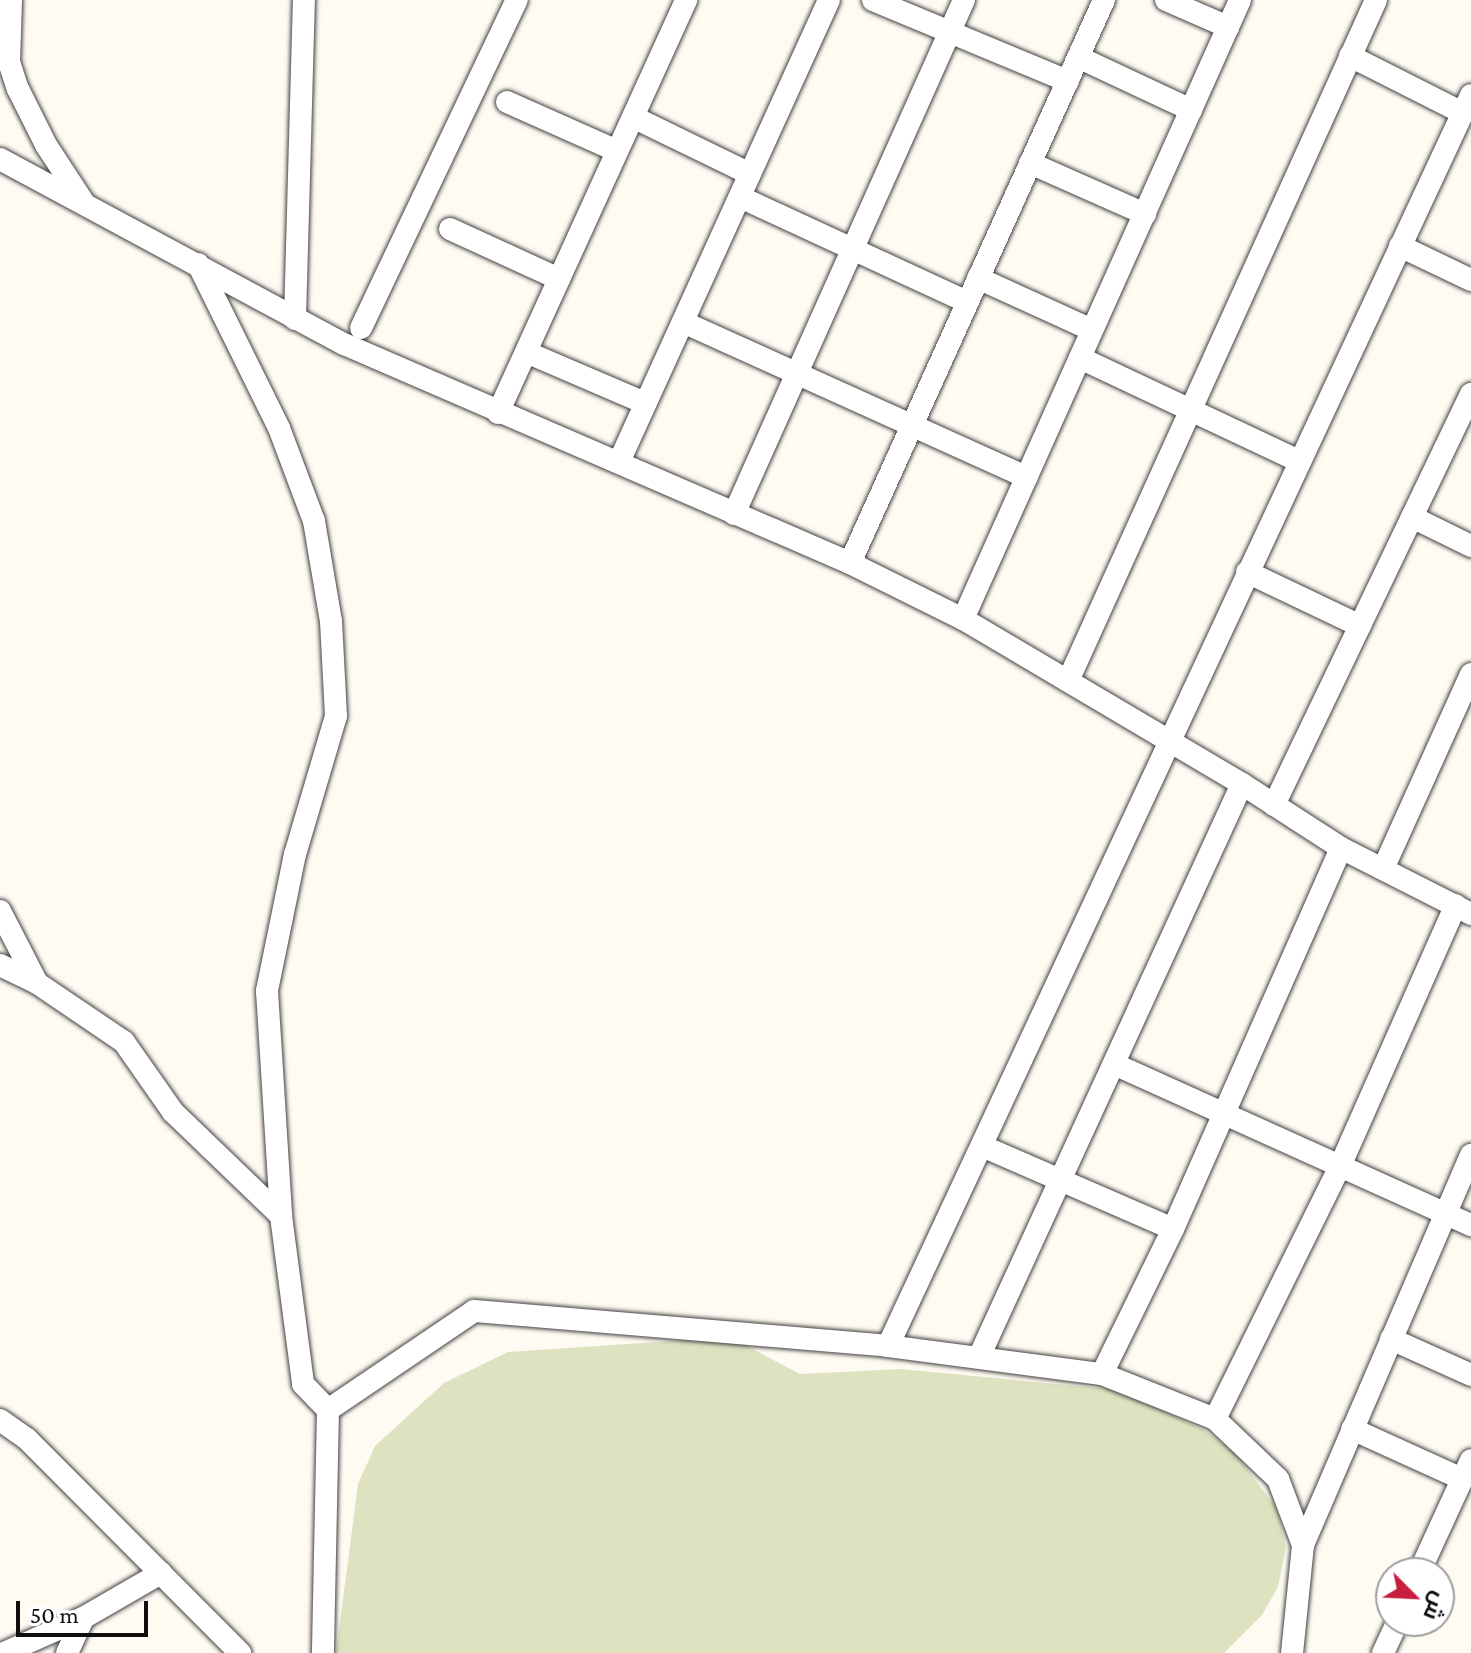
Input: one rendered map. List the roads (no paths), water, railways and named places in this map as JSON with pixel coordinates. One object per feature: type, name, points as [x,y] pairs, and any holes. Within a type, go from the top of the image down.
[{"type":"street","points":[[11,0],[9,62],[18,89],[46,145],[85,205]]},
{"type":"street","points":[[295,319],[304,0]]},
{"type":"street","points":[[361,328],[517,0]]},
{"type":"street","points":[[498,413],[686,0]]},
{"type":"street","points":[[619,462],[829,0]]},
{"type":"street","points":[[873,0],[1068,81]]},
{"type":"street","points":[[734,514],[964,0]]},
{"type":"street","points":[[850,563],[1104,0]]},
{"type":"street","points":[[1166,0],[1228,27]]},
{"type":"street","points":[[963,619],[1240,0]]},
{"type":"street","points":[[1068,681],[1376,0]]},
{"type":"street","points":[[888,1346],[1467,104],[1350,56]]},
{"type":"street","points":[[1078,57],[1191,110]]},
{"type":"street","points":[[507,102],[617,151]]},
{"type":"street","points":[[633,117],[750,174]]},
{"type":"street","points":[[0,159],[295,319],[498,413],[850,563],[963,619],[1242,784],[1341,848],[1464,909],[1215,1419]]},
{"type":"street","points":[[1030,163],[1145,214]]},
{"type":"street","points":[[740,197],[967,302]]},
{"type":"street","points":[[450,229],[559,279]]},
{"type":"street","points":[[1400,246],[1471,280]]},
{"type":"street","points":[[198,264],[279,428],[314,521],[331,621],[336,716],[295,854],[267,991],[281,1216],[303,1384],[328,1410],[323,1653]]},
{"type":"street","points":[[978,278],[1092,330]]},
{"type":"street","points":[[683,322],[913,423],[1027,477]]},
{"type":"street","points":[[526,352],[645,403]]},
{"type":"street","points":[[1080,358],[1299,461]]},
{"type":"street","points":[[1274,805],[1471,394]]},
{"type":"street","points":[[1412,517],[1471,546]]},
{"type":"street","points":[[1247,572],[1360,626]]},
{"type":"street","points":[[1383,869],[1471,674]]},
{"type":"street","points":[[979,1357],[1063,1180],[1242,784]]},
{"type":"street","points":[[1102,1374],[1173,1229],[1341,848]]},
{"type":"street","points":[[0,911],[37,983]]},
{"type":"street","points":[[0,965],[37,983],[124,1042],[173,1112],[281,1216]]},
{"type":"street","points":[[1114,1064],[1471,1225]]},
{"type":"street","points":[[982,1146],[1173,1229]]},
{"type":"street","points":[[1292,1653],[1303,1545],[1470,1161]]},
{"type":"street","points":[[328,1410],[474,1311],[888,1346],[1102,1374],[1215,1419],[1278,1479],[1303,1545]]},
{"type":"street","points":[[1391,1339],[1471,1375]]},
{"type":"street","points":[[0,1420],[27,1439],[240,1653]]},
{"type":"street","points":[[1352,1429],[1466,1470],[1426,1557]]},
{"type":"street","points":[[4,1653],[83,1618],[161,1573]]},
{"type":"street","points":[[67,1653],[83,1618]]}]
